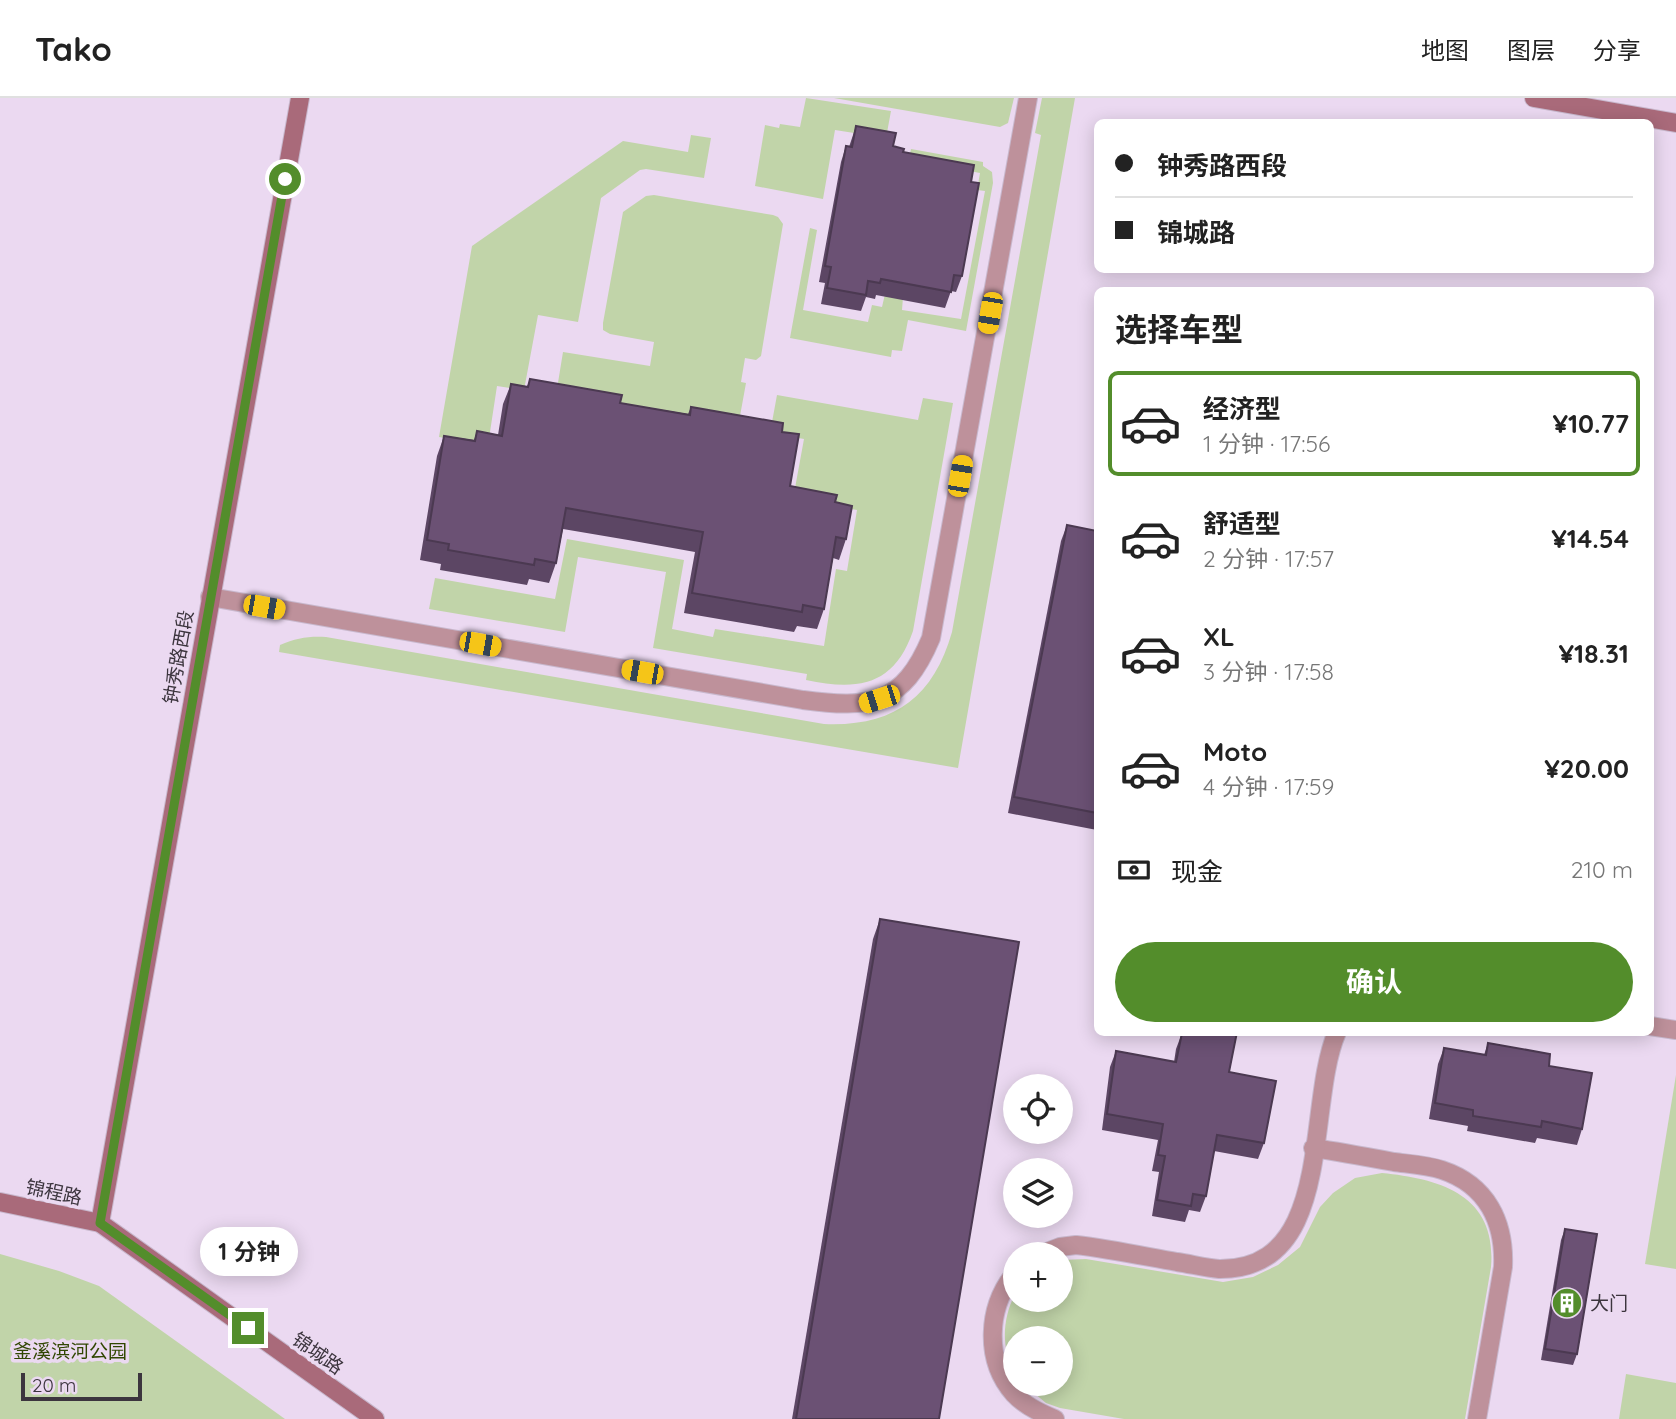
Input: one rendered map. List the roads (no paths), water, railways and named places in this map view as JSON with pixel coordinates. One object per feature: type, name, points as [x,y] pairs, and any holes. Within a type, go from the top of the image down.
[{"type":"street","name":"钟秀路西段","points":[[100,1223],[300,98]]},
{"type":"street","points":[[1534,98],[1653,119]]},
{"type":"street","points":[[1654,119],[1676,123]]},
{"type":"street","name":"锦程路","points":[[0,1202],[100,1223]]},
{"type":"street","name":"锦城路","points":[[100,1223],[375,1419]]},
{"type":"lane","points":[[210,597],[838,705],[861,705],[898,689],[912,676],[931,638],[1028,98]]},
{"type":"lane","points":[[1654,1027],[1676,1030]]},
{"type":"lane","points":[[1073,1245],[1217,1269],[1259,1261],[1284,1242],[1293,1230],[1306,1198],[1329,1056],[1336,1036]]},
{"type":"lane","points":[[1313,1148],[1439,1169],[1464,1179],[1475,1188],[1493,1213],[1500,1228],[1504,1250],[1503,1267],[1478,1419]]},
{"type":"lane","points":[[1003,1292],[994,1311],[992,1340],[1001,1373],[1013,1394],[1027,1406],[1055,1419]]},
{"type":"place","name":"大门","points":[[1567,1303]]},
{"type":"park label","name":"釜溪滨河公园","points":[[70,1351]]}]
